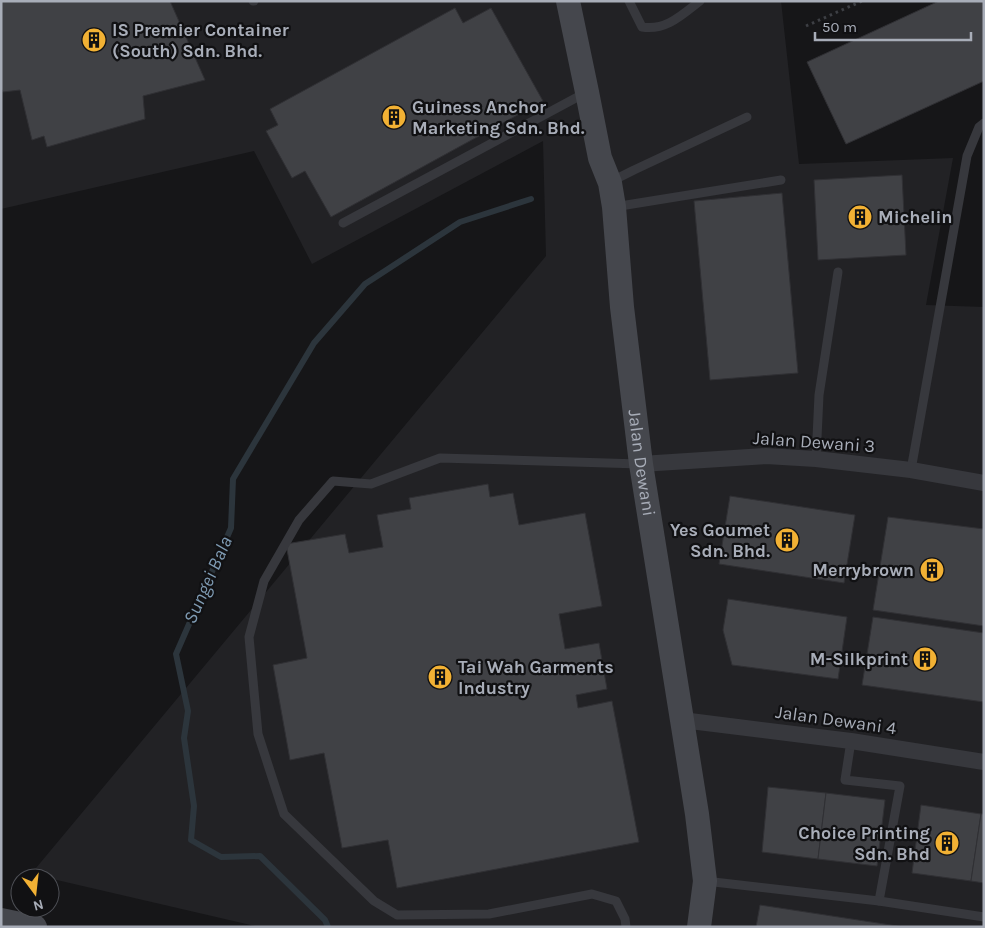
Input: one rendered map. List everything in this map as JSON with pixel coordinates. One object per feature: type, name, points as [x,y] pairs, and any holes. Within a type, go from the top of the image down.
[{"type":"street","name":"Jalan Dewani","points":[[568,1],[600,158],[610,183],[614,207],[622,307],[641,464],[682,720],[705,881],[699,927]]},
{"type":"street","name":"Jalan Dewani 3","points":[[641,464],[766,456],[816,459],[911,470],[984,483]]},
{"type":"street","name":"Jalan Dewani 4","points":[[682,720],[851,741],[984,762]]},
{"type":"street","points":[[1,920],[34,927]]},
{"type":"lane","points":[[629,1],[642,27],[652,28],[669,24],[700,1]]},
{"type":"lane","points":[[343,223],[587,92]]},
{"type":"lane","points":[[610,183],[747,117]]},
{"type":"lane","points":[[911,470],[966,156],[979,127],[984,123]]},
{"type":"lane","points":[[614,207],[781,180]]},
{"type":"lane","points":[[816,459],[819,395],[838,272]]},
{"type":"lane","points":[[626,927],[625,919],[616,901],[592,894],[489,914],[397,915],[374,901],[284,814],[258,734],[250,637],[264,581],[299,520],[334,481],[371,484],[440,458],[641,464]]},
{"type":"lane","points":[[851,741],[845,780],[900,786],[878,901]]},
{"type":"lane","points":[[705,881],[878,901],[984,917]]},
{"type":"path","points":[[806,26],[862,1]]},
{"type":"shaded area","points":[[1,1],[781,1],[799,164],[953,158],[926,305],[984,307],[984,927],[259,927],[60,881],[60,868],[36,868],[546,256],[543,141],[312,264],[254,151],[1,209]]},
{"type":"building","name":"IS Premier Container (South) Sdn. Bhd.","points":[[1,1],[170,1],[205,80],[143,96],[145,119],[47,147],[44,136],[32,140],[20,90],[3,92],[1,88]]},
{"type":"building","points":[[939,1],[984,1],[984,81],[846,144],[807,62]]},
{"type":"building","name":"Guiness Anchor Marketing Sdn. Bhd.","points":[[455,8],[463,23],[491,8],[543,101],[331,217],[305,171],[292,178],[266,131],[278,125],[270,109]]},
{"type":"building","name":"Michelin","points":[[902,175],[906,255],[818,260],[814,180]]},
{"type":"building","points":[[782,193],[798,373],[710,380],[694,201]]},
{"type":"building","name":"Tai Wah Garments Industry","points":[[488,484],[490,497],[513,493],[519,525],[585,513],[602,606],[559,614],[565,649],[599,643],[607,689],[576,695],[578,708],[612,701],[639,842],[397,888],[388,840],[342,848],[324,753],[290,760],[273,665],[307,658],[286,544],[345,534],[349,553],[383,547],[377,515],[411,509],[409,498]]},
{"type":"building","name":"Yes Goumet Sdn. Bhd.","points":[[730,496],[855,515],[844,583],[719,564]]},
{"type":"building","name":"Merrybrown","points":[[888,517],[984,529],[984,626],[873,610]]},
{"type":"building","points":[[728,599],[847,617],[838,679],[732,665],[723,630]]},
{"type":"building","name":"M-Silkprint","points":[[873,617],[984,633],[984,702],[862,685]]},
{"type":"building","points":[[768,787],[826,793],[818,859],[762,852]]},
{"type":"building","points":[[826,793],[885,800],[877,866],[818,859]]},
{"type":"building","name":"Choice Printing Sdn. Bhd","points":[[921,805],[981,814],[971,881],[912,873]]},
{"type":"building","points":[[981,814],[984,814],[984,883],[971,881]]},
{"type":"building","points":[[760,905],[904,927],[756,927]]},
{"type":"waterway","name":"Sungei Bala","points":[[328,927],[325,920],[260,856],[221,857],[191,840],[194,806],[184,738],[188,711],[176,654],[231,528],[233,479],[314,343],[365,284],[460,222],[531,199]]},
{"type":"place","name":"IS Premier Container (South) Sdn. Bhd.","points":[[94,40]]},
{"type":"place","name":"Guiness Anchor Marketing Sdn. Bhd.","points":[[394,117]]},
{"type":"place","name":"Michelin","points":[[860,217]]},
{"type":"place","name":"Yes Goumet Sdn. Bhd.","points":[[787,540]]},
{"type":"place","name":"Merrybrown","points":[[932,570]]},
{"type":"place","name":"M-Silkprint","points":[[925,659]]},
{"type":"place","name":"Tai Wah Garments Industry","points":[[440,677]]},
{"type":"place","name":"Choice Printing Sdn. Bhd","points":[[947,843]]}]
